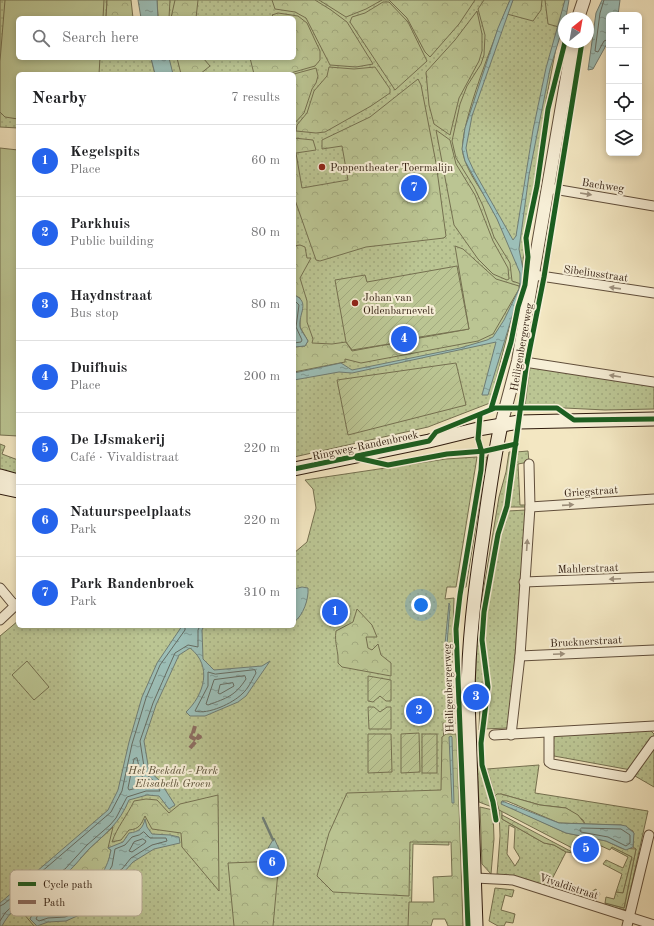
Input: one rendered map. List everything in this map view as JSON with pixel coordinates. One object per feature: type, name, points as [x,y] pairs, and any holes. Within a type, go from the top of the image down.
[{"type":"main road","name":"Ringweg-Randenbroek","points":[[296,469],[519,422],[654,418]]},
{"type":"main road","name":"Heiligenbergerweg","points":[[476,926],[468,670],[476,588],[496,449],[501,425]]},
{"type":"main road","points":[[0,476],[16,480]]},
{"type":"main road","points":[[0,487],[16,491]]},
{"type":"street","points":[[578,0],[578,12]]},
{"type":"street","points":[[580,12],[584,0]]},
{"type":"street","name":"Heiligenbergerweg","points":[[501,425],[518,361],[572,48]]},
{"type":"street","name":"Bachweg","points":[[548,188],[654,206]]},
{"type":"street","name":"Sibeliusstraat","points":[[534,275],[654,293]]},
{"type":"street","points":[[518,361],[654,382]]},
{"type":"street","points":[[511,735],[520,656],[530,507],[529,464]]},
{"type":"street","name":"Griegstraat","points":[[530,507],[654,499]]},
{"type":"street","name":"Mahlerstraat","points":[[524,582],[654,577]]},
{"type":"street","points":[[0,588],[16,604]]},
{"type":"street","points":[[0,620],[16,606]]},
{"type":"street","name":"Brucknerstraat","points":[[520,656],[654,650]]},
{"type":"street","points":[[494,735],[654,726]]},
{"type":"street","points":[[549,733],[548,753],[549,762],[552,764],[626,777],[629,776],[654,741]]},
{"type":"street","points":[[628,922],[649,835]]},
{"type":"street","name":"Vivaldistraat","points":[[475,878],[513,880],[628,922],[654,925]]},
{"type":"green space","points":[[0,0],[107,0],[106,16],[16,16],[16,60],[152,60],[154,72],[16,72],[16,128],[0,127]]},
{"type":"green space","points":[[5,0],[104,0],[103,16],[16,16],[16,60],[100,60],[99,72],[16,72],[16,119],[5,117],[0,112],[0,61]]},
{"type":"green space","points":[[107,0],[131,0],[133,16],[106,16]]},
{"type":"green space","points":[[151,0],[565,0],[563,12],[558,12],[558,37],[546,101],[519,289],[490,403],[428,427],[296,457],[296,72],[170,72],[166,60],[296,60],[296,16],[154,16]]},
{"type":"green space","points":[[157,0],[170,0],[169,16],[158,16]]},
{"type":"green space","points":[[175,0],[198,0],[196,16],[171,16]]},
{"type":"green space","points":[[272,0],[315,0],[331,10],[347,22],[373,64],[356,67],[330,65],[306,18],[295,12],[275,9]]},
{"type":"green space","points":[[319,0],[382,0],[366,9],[346,17]]},
{"type":"green space","points":[[389,0],[475,0],[459,24],[430,57],[425,52],[407,18]]},
{"type":"green space","points":[[484,0],[510,0],[472,101],[466,123],[463,141],[463,154],[468,167],[493,210],[515,257],[520,270],[521,284],[512,281],[510,263],[494,237],[483,206],[474,187],[456,158],[452,141],[460,104],[467,86],[481,64],[484,55],[485,35],[478,9]]},
{"type":"green space","points":[[513,0],[542,0],[541,10],[533,21],[507,14]]},
{"type":"green space","points":[[545,0],[565,0],[562,12],[558,12],[558,27],[548,24]]},
{"type":"green space","points":[[383,2],[389,2],[408,22],[427,61],[395,90],[350,22],[352,17],[365,13]]},
{"type":"green space","points":[[477,11],[482,34],[482,51],[479,61],[459,98],[450,135],[434,124],[429,105],[426,72],[455,40]]},
{"type":"green space","points":[[278,13],[298,16],[307,23],[320,51],[320,60],[315,66],[294,72],[254,72],[250,60],[296,60],[296,16],[272,15]]},
{"type":"green space","points":[[178,60],[205,60],[210,66],[202,72],[180,72]]},
{"type":"green space","points":[[329,67],[354,69],[375,67],[390,89],[390,93],[371,106],[325,132],[316,133],[296,131],[297,125],[307,113],[314,91],[327,76]]},
{"type":"green space","points":[[316,68],[318,76],[304,113],[296,122],[296,73]]},
{"type":"green space","points":[[418,79],[421,85],[436,163],[446,236],[444,238],[366,247],[320,261],[316,260],[296,203],[296,153],[302,188],[348,180],[342,146],[322,149],[322,140],[370,117]]},
{"type":"green space","points":[[436,130],[450,140],[456,164],[475,195],[493,241],[508,268],[509,279],[507,280],[493,274],[478,259],[454,225]]},
{"type":"green space","points":[[296,138],[313,140],[316,150],[296,153]]},
{"type":"green space","points":[[0,148],[16,150],[16,436],[0,435]]},
{"type":"green space","points":[[300,245],[305,247],[307,258],[311,258],[300,278],[307,301],[307,322],[313,339],[312,343],[332,344],[346,342],[352,351],[395,343],[396,348],[414,344],[414,339],[469,329],[455,246],[463,249],[496,279],[519,286],[519,289],[493,334],[478,341],[361,363],[345,359],[345,362],[296,372],[296,347],[305,346],[308,341],[300,327],[300,298],[296,296],[296,246]]},
{"type":"green space","points":[[457,266],[469,329],[414,338],[412,331],[393,334],[395,343],[352,350],[346,342],[335,280],[365,275],[367,282]]},
{"type":"green space","points":[[456,363],[466,405],[348,435],[337,380]]},
{"type":"green space","points":[[530,365],[654,386],[654,409],[605,410],[525,406]]},
{"type":"green space","points":[[0,444],[5,446],[2,454],[16,459],[16,477],[0,473]]},
{"type":"green space","points":[[528,451],[529,462],[518,464],[520,505],[526,505],[526,507],[510,507],[511,485],[516,452]]},
{"type":"green space","points":[[509,452],[513,452],[505,504],[496,531],[481,623],[481,648],[487,686],[481,729],[479,730],[480,699],[478,698],[478,695],[475,695],[477,629],[499,497],[506,472]]},
{"type":"green space","name":"Het Beekdal - Park Elisabeth Groen","points":[[477,457],[456,587],[447,587],[445,599],[454,598],[452,667],[455,724],[443,723],[449,845],[413,844],[411,926],[0,926],[0,636],[16,623],[16,628],[296,628],[296,551],[307,542],[316,508],[313,489],[305,480],[446,459]]},
{"type":"green space","points":[[487,457],[466,587],[463,588],[483,458]]},
{"type":"green space","points":[[526,510],[510,723],[507,728],[484,729],[490,683],[484,652],[485,624],[499,534],[508,511]]},
{"type":"green space","points":[[357,609],[372,625],[377,637],[366,637],[368,648],[372,650],[378,644],[381,655],[391,663],[391,676],[342,667],[338,663],[336,631],[353,622]]},
{"type":"green space","points":[[27,661],[49,687],[34,700],[12,675]]},
{"type":"green space","points":[[368,676],[391,680],[391,701],[386,701],[380,696],[373,702],[368,701]]},
{"type":"green space","points":[[368,707],[374,707],[380,712],[387,707],[391,707],[391,729],[369,729]]},
{"type":"green space","points":[[650,730],[654,734],[654,737],[631,770],[554,756],[552,753],[551,738],[555,735]]},
{"type":"green space","points":[[419,733],[420,772],[401,773],[401,734]]},
{"type":"green space","points":[[368,734],[391,734],[392,772],[368,773]]},
{"type":"green space","points":[[422,734],[437,734],[437,773],[422,773]]},
{"type":"green space","points":[[446,734],[456,734],[457,744],[463,926],[448,926],[445,919],[433,919],[431,926],[408,926],[409,902],[434,902],[433,877],[452,876],[451,842],[410,842],[409,896],[333,892],[317,876],[329,833],[347,793],[441,790],[442,737]]},
{"type":"green space","points":[[476,744],[480,744],[481,770],[492,807],[479,802]]},
{"type":"green space","points":[[654,746],[654,787],[635,776]]},
{"type":"green space","points":[[539,765],[535,793],[648,811],[626,910],[606,906],[605,903],[624,908],[636,849],[633,847],[633,831],[621,825],[585,824],[583,820],[566,808],[540,805],[501,794],[495,796],[487,769]]},
{"type":"green space","points":[[497,794],[540,805],[566,808],[578,815],[585,824],[559,823],[507,801],[502,801],[501,803],[566,833],[587,837],[581,841],[576,850],[499,810],[495,796]]},
{"type":"green space","points":[[218,795],[219,891],[182,847],[181,833],[152,829],[145,816],[138,827],[129,830],[121,840],[112,842],[134,801],[146,799],[157,800],[169,813],[180,804]]},
{"type":"green space","points":[[480,807],[493,810],[494,839],[491,874],[482,864]]},
{"type":"green space","points":[[499,810],[502,811],[502,819],[544,843],[554,845],[566,852],[549,885],[597,898],[597,900],[594,902],[497,875],[500,836]],"holes":[[[509,825],[515,828],[514,848],[520,858],[515,866],[507,854]]]},
{"type":"green space","points":[[502,815],[574,853],[566,852],[554,845],[544,843],[502,819]]},
{"type":"green space","points":[[113,827],[108,848],[111,850],[108,865],[105,870],[70,870],[90,848]]},
{"type":"green space","points":[[589,837],[606,841],[621,848],[636,849],[624,908],[605,903],[606,897],[614,899],[616,892],[623,893],[632,857],[612,847],[610,850],[599,845],[597,847],[587,843]]},
{"type":"green space","points":[[611,846],[632,857],[623,893],[616,892],[622,874],[603,864],[606,860],[623,868],[628,857],[611,848]]},
{"type":"green space","points":[[279,861],[273,926],[234,926],[228,863]]},
{"type":"green space","points":[[551,881],[561,887],[566,881],[572,884],[574,888],[587,894],[596,889],[600,894],[597,898],[591,896],[590,898],[548,885]]},
{"type":"green space","points":[[495,888],[514,890],[512,897],[505,895],[501,910],[515,914],[513,923],[506,922],[504,926],[498,926],[489,921]]},
{"type":"green space","points":[[26,916],[32,916],[30,919],[37,926],[34,926]]},
{"type":"water","points":[[138,0],[157,0],[158,16],[141,16]]},
{"type":"water","points":[[510,0],[513,0],[472,116],[466,148],[468,158],[474,171],[513,240],[516,236],[533,130],[546,68],[558,25],[558,43],[550,69],[529,175],[519,249],[523,269],[522,284],[488,395],[482,395],[496,342],[352,373],[339,372],[296,380],[296,373],[341,363],[352,370],[460,348],[493,337],[504,320],[520,287],[520,273],[497,219],[465,161],[462,149],[465,128],[498,28]]},
{"type":"water","points":[[565,0],[569,0],[567,12],[562,12]]},
{"type":"water","points":[[602,0],[620,0],[618,12],[606,12],[606,45],[593,69],[588,70],[591,48],[594,48],[596,13]]},
{"type":"water","points":[[152,60],[170,60],[172,72],[154,72]]},
{"type":"water","points":[[296,296],[302,301],[303,305],[300,327],[308,341],[305,346],[296,347]]},
{"type":"water","points":[[302,587],[308,588],[303,612],[296,620],[296,588]]},
{"type":"water","points":[[449,603],[447,645],[451,714],[448,714],[445,644]]},
{"type":"water","points":[[181,628],[203,628],[203,659],[214,670],[262,666],[270,661],[246,696],[238,702],[205,716],[190,716],[186,712],[192,705],[201,689],[204,672],[202,663],[190,648],[179,655],[156,705],[144,741],[149,771],[159,780],[175,805],[169,809],[159,796],[147,795],[129,800],[117,822],[70,870],[38,870],[108,810],[118,790],[129,742],[142,697],[157,663]]},
{"type":"water","points":[[451,736],[454,803],[452,803],[449,737]]},
{"type":"water","points":[[502,801],[559,823],[626,826],[634,833],[633,847],[626,850],[606,841],[566,833],[501,804]]},
{"type":"water","points":[[145,819],[147,827],[152,834],[179,837],[180,843],[154,849],[133,862],[126,870],[104,870],[111,850],[108,848],[123,842],[129,833],[135,832],[143,825]]},
{"type":"water","points":[[274,838],[279,849],[276,860],[266,857],[267,850]]},
{"type":"water","points":[[10,894],[10,915],[2,926],[0,926],[0,903]]},
{"type":"water","points":[[32,916],[77,916],[66,921],[48,922],[37,926],[30,919]]},
{"type":"waterway","points":[[263,818],[273,840]]},
{"type":"marked path","points":[[190,748],[197,740],[191,737],[192,735],[198,738],[200,737],[193,733],[195,726]]},
{"type":"cycle path","points":[[491,409],[511,342],[518,307],[525,285],[528,257],[526,238],[537,186],[548,109],[563,48]]},
{"type":"cycle path","points":[[496,820],[493,802],[482,765],[481,743],[488,687],[482,640],[484,612],[498,534],[507,506],[526,368],[544,277],[581,48]]},
{"type":"cycle path","points":[[296,469],[429,441],[436,432],[495,408],[557,408],[574,420],[654,419]]},
{"type":"cycle path","points":[[468,926],[456,629],[460,595],[481,470],[482,453],[478,439],[480,415]]},
{"type":"cycle path","points":[[357,458],[388,465],[447,454],[485,451],[516,444]]},
{"type":"place","name":"Poppentheater Toermalijn","points":[[322,167]]},
{"type":"place","name":"Park Randenbroek","points":[[414,188]]},
{"type":"place","name":"Johan van Oldenbarnevelt","points":[[355,303]]},
{"type":"place","name":"Duifhuis","points":[[404,339]]},
{"type":"place","name":"Kegelspits","points":[[335,612]]},
{"type":"place","name":"Haydnstraat","points":[[476,697]]},
{"type":"place","name":"Parkhuis","points":[[419,711]]},
{"type":"place","name":"De IJsmakerij","points":[[586,849]]},
{"type":"place","name":"Natuurspeelplaats","points":[[272,863]]}]
